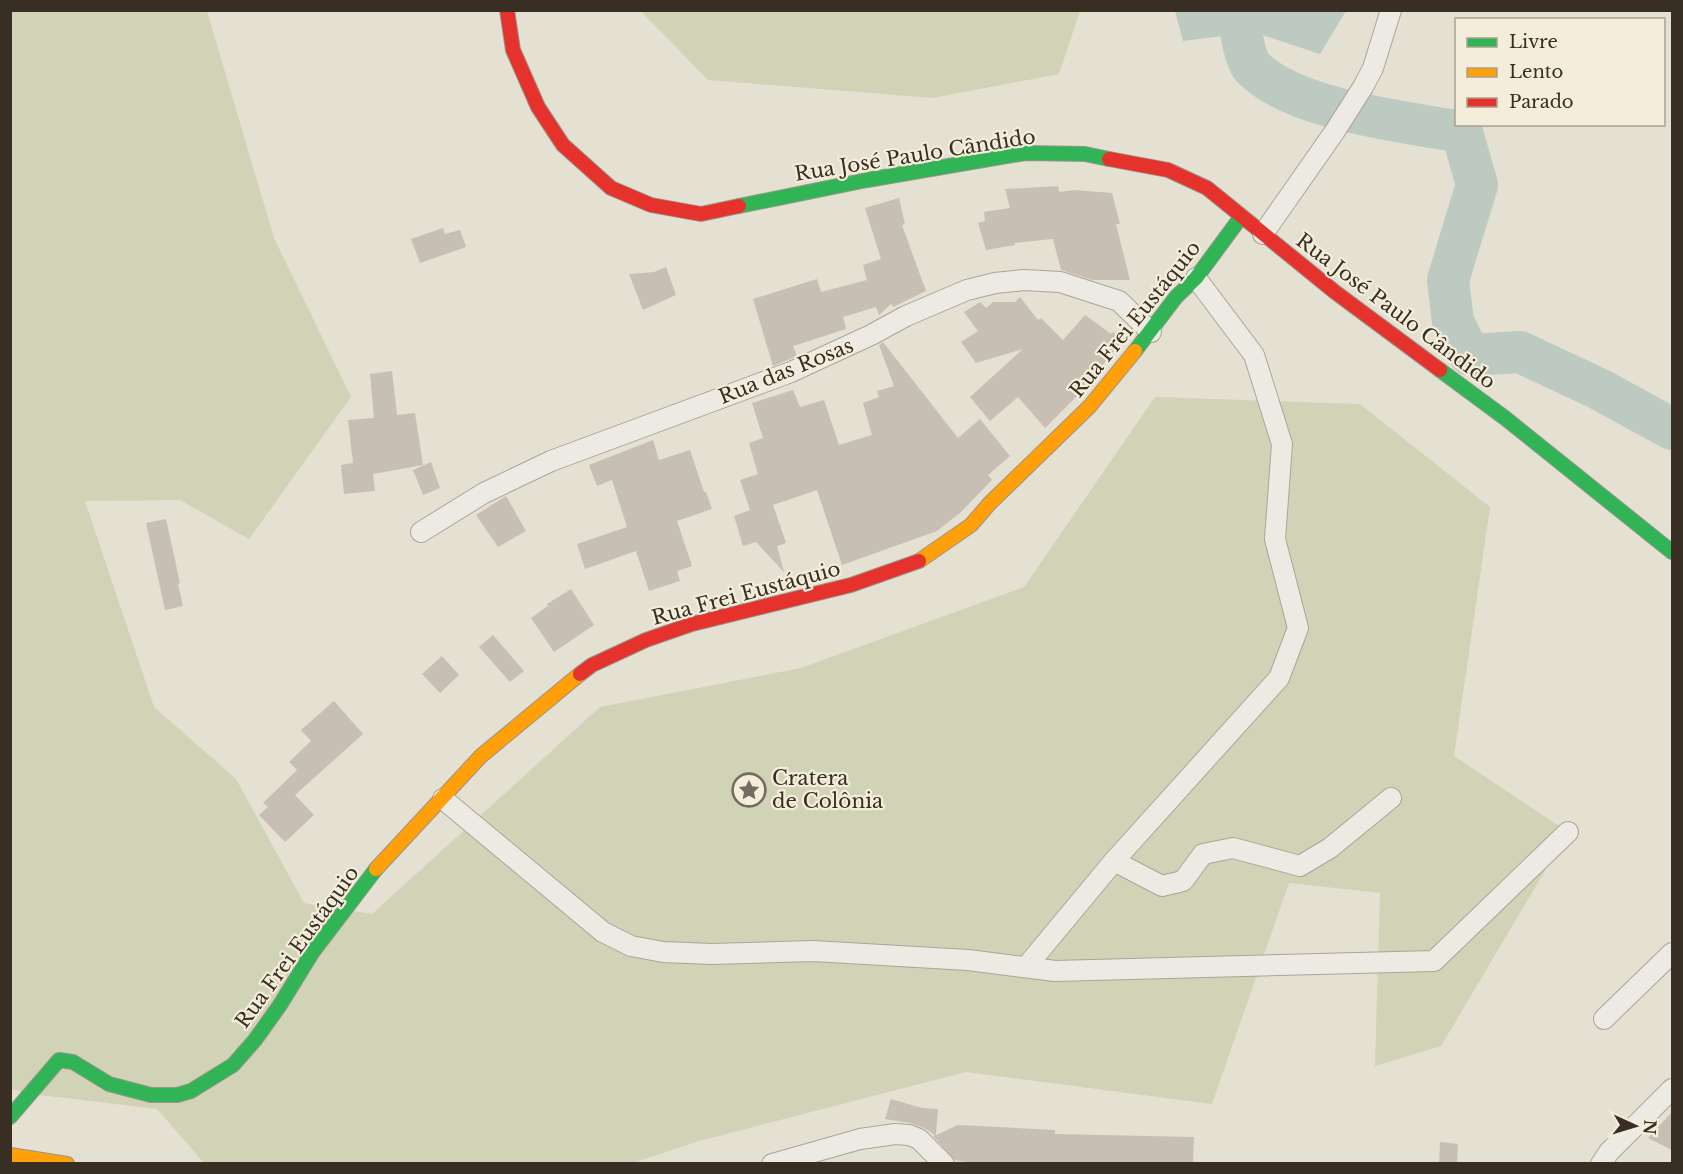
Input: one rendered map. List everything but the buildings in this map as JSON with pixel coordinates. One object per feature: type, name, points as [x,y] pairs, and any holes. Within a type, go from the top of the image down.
[{"type":"street","name":"Rua José Paulo Cândido","points":[[507,10],[513,50],[538,107],[563,145],[610,188],[651,205],[701,213],[867,180],[1024,153],[1085,154],[1168,170],[1206,188],[1335,292],[1505,418],[1672,552]]},
{"type":"street","points":[[1263,234],[1364,87],[1373,68],[1391,10]]},
{"type":"street","name":"Rua Frei Eustáquio","points":[[10,1118],[59,1060],[73,1062],[109,1084],[151,1095],[177,1095],[191,1091],[233,1065],[255,1040],[312,953],[367,879],[482,756],[591,665],[646,640],[692,624],[851,585],[920,561],[937,550],[971,525],[990,503],[1090,406],[1151,332],[1176,297],[1196,278],[1241,217]]},
{"type":"street","points":[[1026,967],[1114,861],[1279,678],[1298,628],[1275,539],[1282,444],[1254,355],[1196,278]]},
{"type":"street","name":"Rua das Rosas","points":[[421,532],[484,493],[551,460],[791,372],[906,316],[967,290],[995,283],[1024,280],[1060,282],[1119,301],[1151,332]]},
{"type":"street","points":[[1114,861],[1162,886],[1183,881],[1203,854],[1233,848],[1300,866],[1330,848],[1391,798]]},
{"type":"street","points":[[443,799],[603,932],[631,946],[663,952],[712,954],[813,951],[968,960],[1055,971],[1434,962],[1568,832]]},
{"type":"street","points":[[1604,1019],[1672,953]]},
{"type":"street","points":[[1600,1164],[1609,1152],[1672,1089]]},
{"type":"street","points":[[772,1164],[860,1139],[895,1134],[920,1139],[944,1164]]},
{"type":"street","points":[[10,1155],[67,1164]]},
{"type":"green space","points":[[10,11],[207,11],[274,238],[351,397],[249,539],[180,500],[85,501],[154,707],[236,779],[304,903],[372,914],[600,707],[801,668],[1024,587],[1155,397],[1360,404],[1490,507],[1454,756],[1568,832],[1441,1046],[1375,1066],[1380,893],[1289,883],[1212,1104],[966,1072],[699,1141],[633,1163],[205,1164],[157,1109],[31,1094],[11,1089]]},
{"type":"green space","points":[[641,11],[1080,11],[1059,74],[932,98],[708,80]]},
{"type":"shaded area","points":[[1175,10],[1346,11],[1320,54],[1253,32],[1183,41]]},
{"type":"waterway","points":[[1239,10],[1247,57],[1253,68],[1271,82],[1295,94],[1352,112],[1462,132],[1477,185],[1448,280],[1453,322],[1470,355],[1520,352],[1599,389],[1672,429]]},
{"type":"traffic: fast","points":[[739,206],[867,180],[1025,153],[1085,154],[1109,159]]},
{"type":"traffic: fast","points":[[1135,351],[1176,297],[1196,278],[1241,217]]},
{"type":"traffic: fast","points":[[1440,370],[1505,418],[1672,552]]},
{"type":"traffic: fast","points":[[10,1117],[59,1060],[73,1062],[109,1084],[151,1095],[177,1095],[191,1091],[233,1065],[255,1040],[312,953],[376,869]]},
{"type":"traffic: slow","points":[[919,561],[971,525],[990,503],[1090,406],[1135,351]]},
{"type":"traffic: slow","points":[[376,869],[481,756],[580,674]]},
{"type":"traffic: slow","points":[[10,1155],[67,1164]]},
{"type":"traffic: jam","points":[[507,10],[513,50],[538,107],[563,145],[611,188],[651,205],[701,214],[739,206]]},
{"type":"traffic: jam","points":[[1109,159],[1168,170],[1207,188],[1335,292],[1440,370]]},
{"type":"traffic: jam","points":[[580,674],[592,665],[646,640],[692,624],[851,585],[919,561]]},
{"type":"place","name":"Cratera de Colônia","points":[[749,790]]}]
